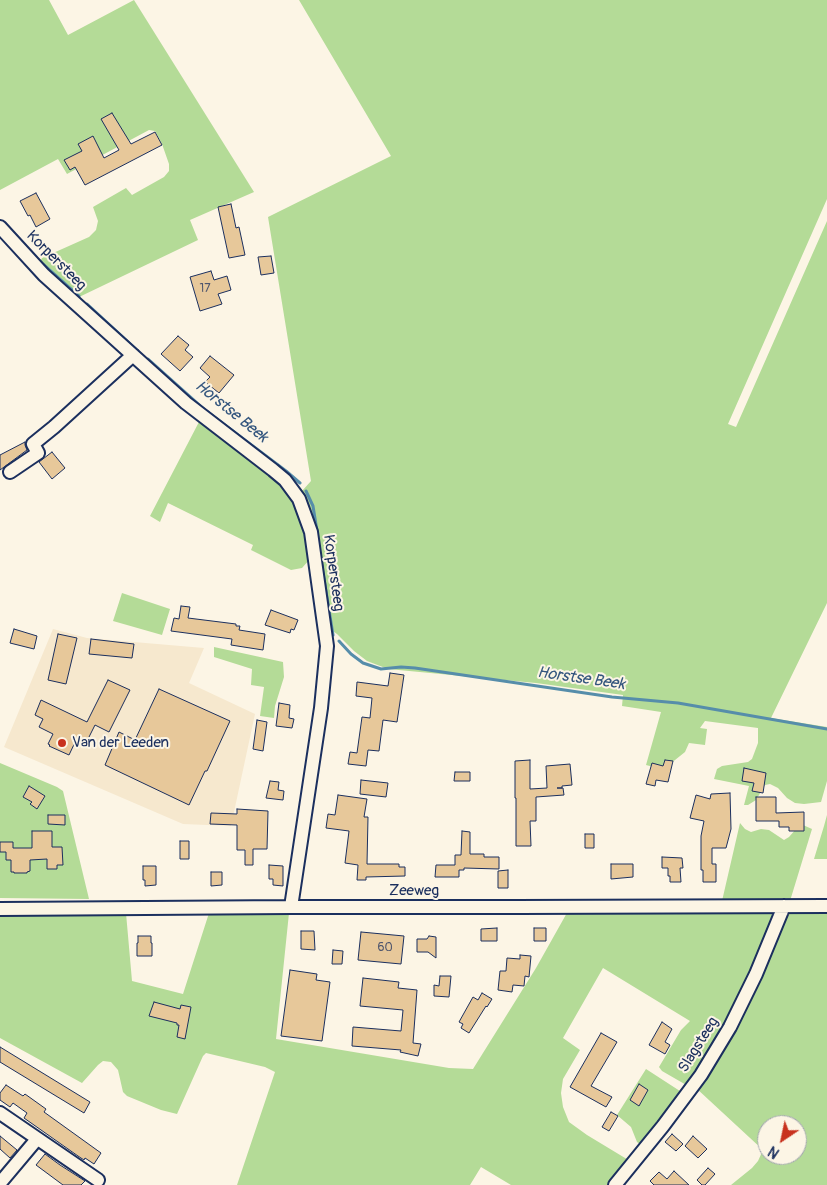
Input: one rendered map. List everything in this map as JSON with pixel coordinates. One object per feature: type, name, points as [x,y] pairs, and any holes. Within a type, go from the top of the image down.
[{"type":"street","name":"Korpersteeg","points":[[0,226],[44,275],[186,403],[274,470],[285,480],[299,499],[312,532],[326,646],[321,708],[291,907]]},
{"type":"street","points":[[10,472],[38,453],[33,444],[133,355]]},
{"type":"street","name":"Slagsteeg","points":[[615,1185],[663,1126],[690,1089],[730,1027],[756,974],[784,906]]},
{"type":"street","name":"Zeeweg","points":[[0,910],[291,907],[827,906]]},
{"type":"street","points":[[0,1113],[98,1180]]},
{"type":"street","points":[[0,1183],[37,1139]]},
{"type":"shaded area","points":[[53,629],[87,638],[204,648],[189,683],[255,714],[231,826],[183,824],[4,747]]},
{"type":"green space","points":[[0,0],[49,0],[68,35],[134,0],[254,192],[190,220],[198,240],[77,298],[38,265],[42,258],[89,237],[96,230],[98,221],[93,207],[126,188],[132,195],[164,177],[169,171],[169,164],[155,131],[149,130],[67,174],[58,159],[0,190]]},
{"type":"green space","points":[[299,0],[827,0],[827,199],[728,424],[736,427],[827,221],[827,603],[771,718],[827,727],[827,781],[821,802],[795,803],[787,798],[778,788],[770,784],[765,785],[756,800],[748,805],[744,805],[749,786],[714,779],[717,769],[722,766],[748,762],[752,759],[758,743],[758,728],[705,721],[700,728],[707,729],[705,745],[689,743],[685,752],[665,770],[646,765],[661,712],[622,706],[623,695],[536,683],[388,669],[367,661],[327,627],[314,523],[310,508],[302,491],[311,481],[268,217],[391,156]]},
{"type":"green space","points":[[200,420],[287,488],[303,519],[310,559],[302,568],[291,570],[251,550],[253,545],[168,503],[160,522],[150,516]]},
{"type":"green space","points":[[122,593],[170,609],[162,635],[113,621]]},
{"type":"green space","points":[[214,647],[283,662],[284,677],[275,706],[274,718],[260,716],[264,687],[251,685],[252,669],[214,657]]},
{"type":"green space","points":[[0,763],[63,791],[89,899],[0,898]]},
{"type":"green space","points":[[827,815],[827,859],[814,859],[824,826]]},
{"type":"green space","points":[[740,823],[751,832],[761,829],[769,830],[784,840],[803,825],[812,829],[790,901],[722,901]]},
{"type":"green space","points":[[568,911],[772,913],[773,920],[731,1018],[688,1086],[662,1071],[659,1067],[681,1030],[690,1021],[603,968],[563,1038],[580,1050],[563,1079],[561,1093],[563,1107],[569,1122],[630,1161],[609,1185],[511,1185],[481,1167],[470,1185],[237,1185],[275,1072],[265,1067],[206,1053],[177,1114],[161,1110],[127,1096],[123,1092],[118,1070],[111,1062],[103,1061],[82,1083],[0,1038],[0,914],[126,913],[132,981],[183,994],[209,913],[289,913],[276,1039],[449,1068],[473,1069],[536,968]]},
{"type":"green space","points":[[827,912],[827,1185],[731,1185],[757,1162],[757,1165],[807,1165],[807,1115],[757,1115],[757,1144],[696,1088],[789,913]]},
{"type":"green space","points":[[646,1069],[683,1093],[642,1146],[637,1142],[631,1127],[617,1115]]},
{"type":"building","points":[[112,113],[131,144],[155,132],[162,145],[85,185],[75,167],[70,170],[64,160],[82,151],[78,144],[93,136],[104,158],[119,150],[101,119]]},
{"type":"building","points":[[36,193],[50,219],[36,227],[20,201]]},
{"type":"building","points":[[231,204],[236,228],[239,227],[245,255],[229,258],[218,207]]},
{"type":"building","points":[[271,256],[274,273],[261,275],[258,257]]},
{"type":"building","points":[[211,271],[214,280],[227,276],[231,290],[218,294],[222,304],[200,311],[190,277]]},
{"type":"building","points":[[178,336],[189,345],[185,350],[193,357],[180,371],[161,354]]},
{"type":"building","points":[[210,356],[234,375],[219,393],[205,382],[210,377],[200,368]]},
{"type":"building","points":[[25,442],[27,450],[0,470],[0,455]]},
{"type":"building","points":[[52,452],[65,468],[52,479],[39,462]]},
{"type":"building","points":[[181,606],[190,607],[188,618],[236,624],[236,626],[240,626],[239,630],[265,634],[263,650],[231,645],[232,639],[171,631],[174,618],[179,619]]},
{"type":"building","points":[[271,610],[298,620],[294,630],[291,629],[290,633],[265,625]]},
{"type":"building","points":[[14,629],[37,636],[34,649],[10,643]]},
{"type":"building","points":[[58,634],[77,638],[66,684],[48,680]]},
{"type":"building","points":[[91,639],[134,644],[132,658],[89,654]]},
{"type":"building","points":[[390,673],[404,675],[397,722],[383,720],[379,751],[368,750],[366,766],[348,764],[350,752],[357,753],[362,717],[370,718],[372,698],[356,696],[357,682],[388,686]]},
{"type":"building","points":[[108,680],[130,690],[109,732],[95,725],[87,741],[78,736],[69,755],[49,746],[48,744],[53,734],[39,727],[43,719],[35,715],[41,700],[87,722]]},
{"type":"building","points":[[159,689],[230,721],[189,805],[105,765],[119,732],[135,740]]},
{"type":"building","points":[[279,703],[290,705],[289,718],[294,719],[292,728],[276,726]]},
{"type":"building","points":[[257,720],[267,722],[263,751],[253,749]]},
{"type":"building","points":[[530,760],[530,789],[547,788],[546,766],[570,764],[572,785],[562,786],[564,795],[536,797],[536,821],[530,821],[531,846],[516,846],[515,761]]},
{"type":"building","points":[[665,760],[673,761],[668,782],[656,780],[655,786],[646,784],[652,763],[663,766]]},
{"type":"building","points":[[744,768],[766,773],[763,793],[752,791],[754,783],[742,781]]},
{"type":"building","points":[[455,772],[470,772],[470,781],[454,781]]},
{"type":"building","points":[[361,780],[388,783],[386,797],[360,794]]},
{"type":"building","points":[[270,781],[279,782],[278,790],[284,791],[283,800],[266,798]]},
{"type":"building","points":[[29,786],[45,796],[37,809],[30,804],[32,802],[23,797]]},
{"type":"building","points":[[730,793],[731,829],[726,848],[712,848],[712,864],[716,864],[716,882],[703,882],[701,836],[704,821],[690,818],[696,795],[710,799],[711,794]]},
{"type":"building","points":[[338,795],[367,799],[364,817],[368,817],[367,864],[399,864],[399,867],[405,867],[405,876],[366,877],[366,880],[357,880],[358,865],[345,863],[349,831],[326,828],[328,814],[335,815]]},
{"type":"building","points":[[756,797],[776,797],[776,813],[804,812],[804,831],[789,831],[789,827],[779,827],[779,821],[756,821]]},
{"type":"building","points":[[237,809],[268,811],[267,849],[253,849],[253,865],[245,865],[245,850],[237,850],[237,825],[210,824],[211,813],[237,814]]},
{"type":"building","points":[[48,815],[65,815],[65,825],[48,824]]},
{"type":"building","points":[[32,831],[52,831],[52,847],[62,847],[63,865],[57,865],[57,869],[47,869],[47,859],[30,860],[30,871],[27,873],[11,872],[11,860],[6,860],[6,852],[0,852],[0,842],[13,842],[13,848],[32,848]]},
{"type":"building","points":[[462,831],[470,832],[470,854],[484,854],[484,857],[499,857],[499,869],[464,868],[464,870],[459,870],[459,877],[435,877],[436,865],[455,865],[455,855],[461,855]]},
{"type":"building","points":[[585,834],[594,834],[594,848],[585,848]]},
{"type":"building","points":[[180,841],[189,841],[189,859],[180,859]]},
{"type":"building","points":[[662,857],[682,858],[683,868],[680,868],[681,882],[670,882],[668,868],[662,868]]},
{"type":"building","points":[[611,864],[633,864],[633,877],[611,879]]},
{"type":"building","points":[[269,865],[283,866],[283,886],[273,885],[273,879],[269,879]]},
{"type":"building","points":[[143,866],[156,866],[156,885],[145,886]]},
{"type":"building","points":[[508,870],[508,888],[498,888],[498,871]]},
{"type":"building","points":[[211,872],[222,872],[222,885],[211,886]]},
{"type":"building","points":[[497,928],[497,941],[481,941],[481,929]]},
{"type":"building","points":[[534,928],[546,928],[546,941],[534,941]]},
{"type":"building","points":[[301,931],[314,931],[315,950],[301,949]]},
{"type":"building","points":[[361,932],[404,936],[401,964],[358,960]]},
{"type":"building","points":[[138,936],[151,936],[152,956],[137,956]]},
{"type":"building","points":[[429,936],[436,937],[436,958],[428,952],[417,952],[417,939],[427,939]]},
{"type":"building","points":[[333,950],[343,951],[342,964],[332,964]]},
{"type":"building","points":[[520,955],[531,956],[529,977],[525,976],[524,986],[513,985],[512,992],[498,990],[500,971],[506,971],[507,958],[520,959]]},
{"type":"building","points":[[290,970],[317,974],[316,980],[330,982],[322,1041],[281,1036]]},
{"type":"building","points":[[440,976],[451,976],[449,997],[434,996],[434,985],[439,986]]},
{"type":"building","points":[[363,978],[399,982],[398,988],[417,990],[413,1043],[421,1044],[418,1056],[400,1052],[401,1050],[352,1046],[353,1027],[401,1031],[403,1010],[360,1006]]},
{"type":"building","points":[[482,993],[492,999],[469,1033],[461,1028],[463,1024],[459,1022],[473,997],[478,1000]]},
{"type":"building","points":[[154,1002],[180,1009],[181,1005],[191,1007],[185,1039],[177,1037],[179,1025],[177,1023],[149,1016]]},
{"type":"building","points":[[662,1022],[672,1029],[665,1042],[670,1045],[665,1054],[649,1045]]},
{"type":"building","points":[[601,1033],[617,1042],[591,1086],[612,1097],[606,1107],[570,1087]]},
{"type":"building","points":[[0,1047],[90,1102],[84,1113],[0,1062]]},
{"type":"building","points":[[639,1084],[648,1090],[639,1106],[630,1100]]},
{"type":"building","points":[[6,1085],[23,1096],[25,1094],[46,1109],[44,1112],[101,1153],[94,1164],[85,1158],[84,1160],[24,1118],[27,1113],[13,1103],[10,1107],[0,1100],[0,1093]]},
{"type":"building","points":[[611,1112],[618,1116],[609,1131],[602,1127]]},
{"type":"building","points":[[672,1134],[683,1144],[676,1151],[665,1142]]},
{"type":"building","points":[[0,1136],[17,1150],[10,1158],[0,1149]]},
{"type":"building","points":[[693,1136],[707,1149],[698,1158],[685,1146]]},
{"type":"building","points":[[45,1154],[85,1181],[81,1185],[63,1185],[36,1165]]},
{"type":"building","points":[[708,1168],[715,1174],[705,1185],[702,1185],[697,1180]]},
{"type":"building","points":[[674,1171],[689,1185],[654,1185],[650,1181],[659,1172],[667,1179]]},
{"type":"waterway","name":"Horstse Beek","points":[[43,264],[79,296]]},
{"type":"waterway","name":"Horstse Beek","points":[[87,304],[138,351]]},
{"type":"waterway","name":"Horstse Beek","points":[[148,359],[205,410],[300,483]]},
{"type":"waterway","name":"Horstse Beek","points":[[306,491],[313,506],[317,531]]},
{"type":"waterway","name":"Horstse Beek","points":[[321,560],[333,635]]},
{"type":"waterway","name":"Horstse Beek","points":[[339,641],[363,663],[381,669],[415,668],[612,697],[678,703],[827,729]]},
{"type":"place","name":"Van der Leeden","points":[[62,743]]}]
